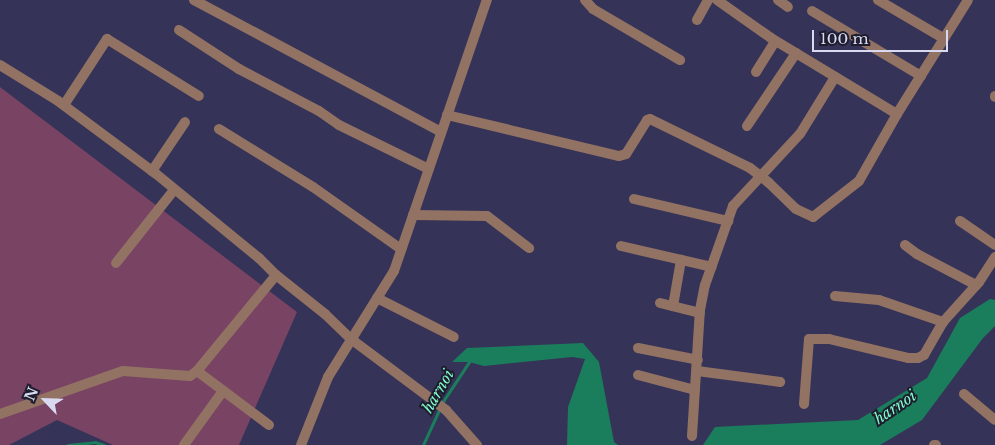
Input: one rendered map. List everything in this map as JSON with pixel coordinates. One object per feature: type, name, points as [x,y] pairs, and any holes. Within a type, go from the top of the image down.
[{"type":"street","points":[[194,0],[441,132]]},
{"type":"street","points":[[302,445],[328,377],[394,271],[487,0]]},
{"type":"street","points":[[585,0],[594,9],[680,60]]},
{"type":"street","points":[[696,20],[708,0]]},
{"type":"street","points":[[717,0],[775,41],[897,114]]},
{"type":"street","points":[[778,0],[788,7]]},
{"type":"street","points":[[878,0],[943,38]]},
{"type":"street","points":[[447,115],[619,156],[626,154],[647,120],[650,119],[750,168],[796,209],[813,217],[859,181],[897,114],[968,0]]},
{"type":"street","points":[[812,11],[921,76]]},
{"type":"street","points":[[179,30],[239,69],[318,111],[339,125],[429,169]]},
{"type":"street","points":[[64,105],[107,39],[199,96]]},
{"type":"street","points":[[756,72],[775,41]]},
{"type":"street","points":[[748,126],[796,53]]},
{"type":"street","points":[[0,65],[64,105],[152,171],[259,258],[276,275],[325,314],[350,339],[446,410],[478,445]]},
{"type":"street","points":[[692,436],[700,313],[712,266],[733,206],[800,134],[835,77]]},
{"type":"street","points":[[152,171],[185,122]]},
{"type":"street","points":[[219,129],[312,187],[401,249]]},
{"type":"street","points":[[116,263],[174,190]]},
{"type":"street","points":[[634,200],[728,221]]},
{"type":"street","points":[[413,215],[487,216],[529,248]]},
{"type":"street","points":[[960,221],[995,245]]},
{"type":"street","points":[[905,245],[917,254],[976,285]]},
{"type":"street","points":[[621,246],[712,266]]},
{"type":"street","points":[[804,404],[809,339],[829,339],[908,358],[918,358],[924,355],[943,322],[976,285],[995,257]]},
{"type":"street","points":[[673,306],[681,260]]},
{"type":"street","points":[[0,414],[122,371],[190,376],[197,371],[276,275]]},
{"type":"street","points":[[835,296],[879,300],[943,322]]},
{"type":"street","points":[[377,298],[454,337]]},
{"type":"street","points":[[660,304],[700,313]]},
{"type":"street","points":[[638,348],[698,360]]},
{"type":"street","points":[[197,371],[269,425]]},
{"type":"street","points":[[697,371],[780,382]]},
{"type":"street","points":[[638,374],[696,390]]},
{"type":"street","points":[[184,445],[223,390]]},
{"type":"street","points":[[964,394],[995,420]]},
{"type":"shaded area","points":[[0,87],[297,312],[239,445],[113,445],[57,420],[9,445],[0,445]]},
{"type":"water","points":[[990,299],[995,300],[995,326],[983,338],[922,420],[880,445],[703,445],[715,427],[858,420],[927,378],[960,318]]},
{"type":"water","points":[[583,343],[599,362],[614,442],[618,445],[567,445],[568,407],[585,359],[572,357],[484,366],[469,362],[452,362],[467,348]]},
{"type":"waterway","name":"harnoi","points":[[442,403],[469,362],[468,359]]},
{"type":"waterway","name":"harnoi","points":[[423,445],[440,408]]},
{"type":"waterway","name":"harnoi","points":[[68,445],[95,442],[104,445]]}]
